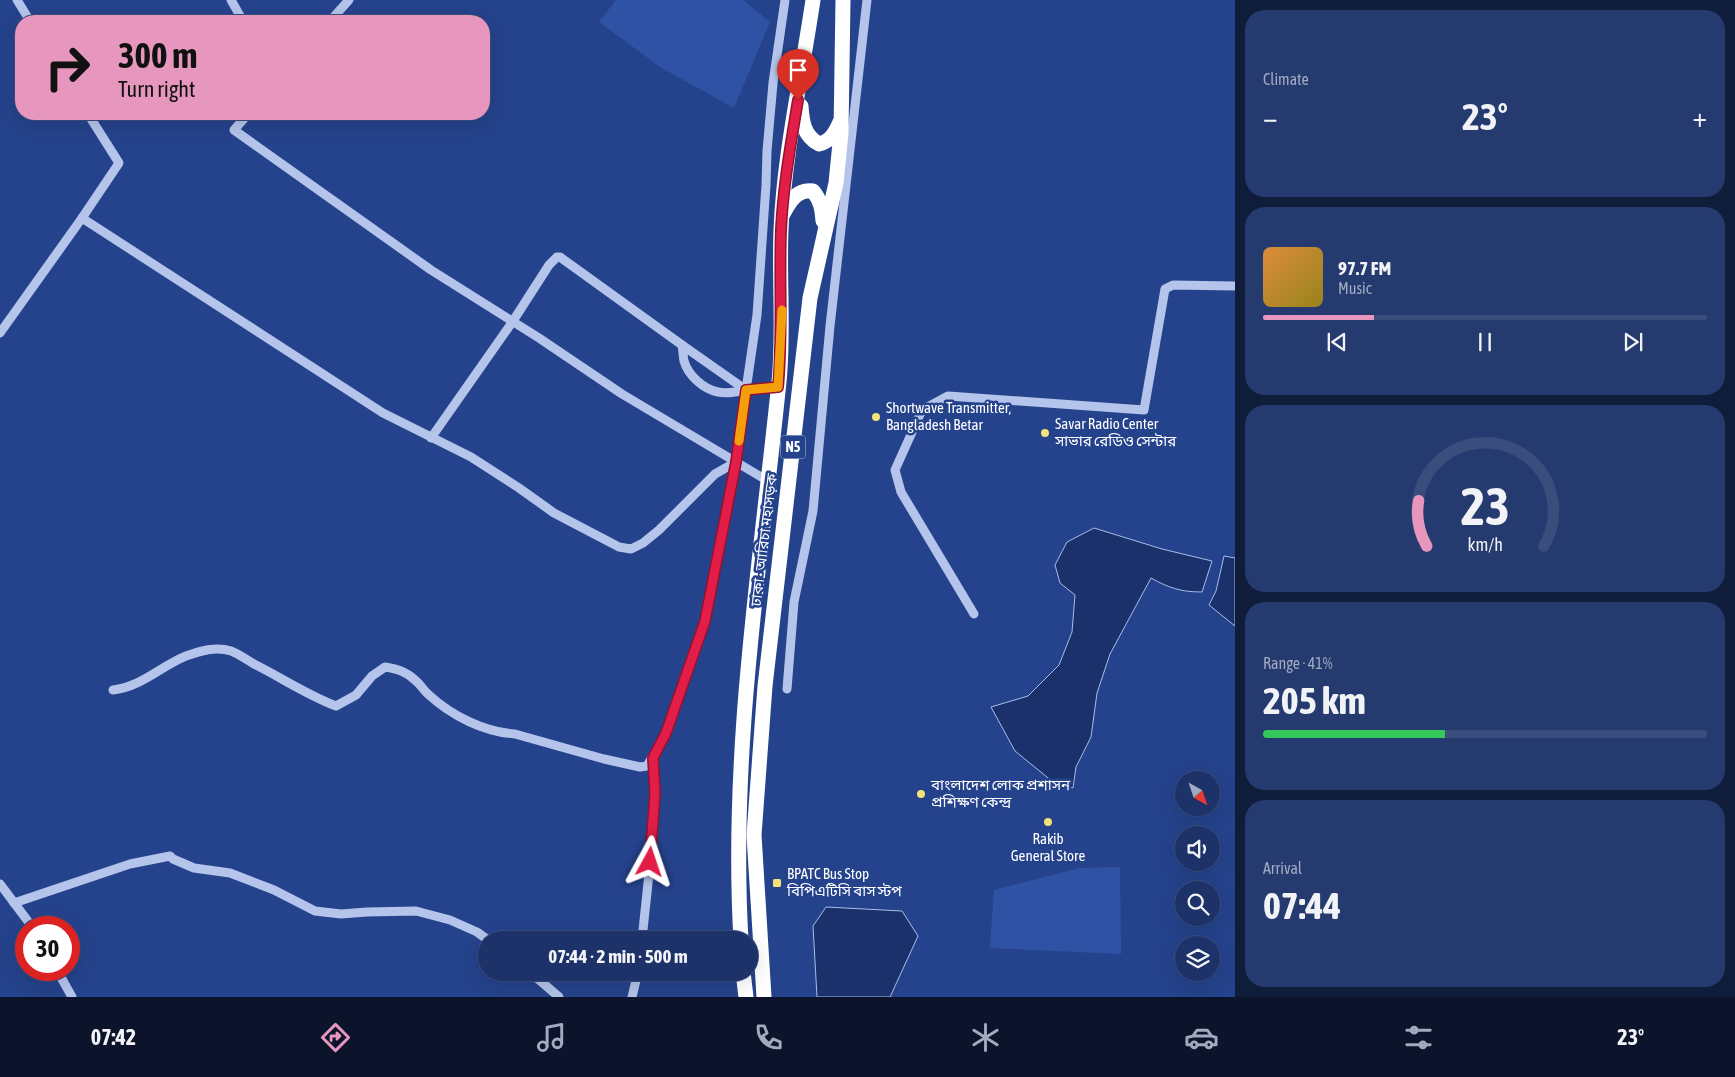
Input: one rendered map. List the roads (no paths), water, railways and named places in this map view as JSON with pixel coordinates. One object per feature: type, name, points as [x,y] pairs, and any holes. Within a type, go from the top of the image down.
[{"type":"highway","name":"ঢাকা - আরিচা মহাসড়ক","points":[[741,931],[739,896],[742,751],[778,387],[782,322],[782,215],[786,173],[813,0]]},
{"type":"highway","name":"ঢাকা - আরিচা মহাসড়ক","points":[[764,997],[754,825],[765,686],[810,298],[821,242],[836,183],[841,120],[844,0]]},
{"type":"highway","points":[[801,82],[802,117],[805,131],[812,140],[819,144],[827,142],[835,133],[841,120]]},
{"type":"highway","points":[[782,215],[789,202],[798,193],[806,190],[813,191],[822,206],[821,242]]},
{"type":"highway","points":[[745,981],[746,997]]},
{"type":"street","points":[[17,0],[26,15]]},
{"type":"street","points":[[231,0],[240,15]]},
{"type":"street","points":[[335,15],[349,0]]},
{"type":"street","points":[[113,690],[121,689],[156,674],[184,657],[209,648],[230,651],[284,679],[314,698],[336,706],[356,695],[372,676],[385,667],[402,670],[416,680],[428,695],[458,715],[483,728],[502,733],[516,734],[604,759],[640,767],[647,766],[666,733],[705,621],[736,462],[757,315],[766,185],[766,151],[773,83],[785,0]]},
{"type":"street","points":[[787,689],[794,602],[813,511],[830,326],[867,0]]},
{"type":"street","points":[[0,332],[119,163],[92,120]]},
{"type":"street","points":[[243,120],[234,130],[431,270],[622,394],[768,481]]},
{"type":"street","points":[[82,218],[383,414],[471,457],[554,513],[619,547],[631,549],[642,543],[659,530],[715,474],[736,462]]},
{"type":"street","points":[[431,438],[549,265],[554,259],[560,257],[746,390]]},
{"type":"street","points":[[974,614],[901,492],[895,470],[922,410],[948,396],[1144,410],[1165,289],[1173,285],[1235,286]]},
{"type":"street","points":[[682,345],[683,358],[690,375],[716,392],[728,393],[778,387]]},
{"type":"street","points":[[643,931],[655,801],[653,758]]},
{"type":"street","points":[[14,902],[130,864],[170,856],[194,868],[230,873],[274,890],[315,910],[341,914],[416,911],[450,920],[478,933]]},
{"type":"street","points":[[0,884],[24,916]]},
{"type":"street","points":[[63,981],[72,997]]},
{"type":"street","points":[[540,981],[559,997]]},
{"type":"street","points":[[632,997],[636,981]]},
{"type":"place","name":"Shortwave Transmitter, Bangladesh Betar","points":[[876,417]]},
{"type":"place","name":"Savar Radio Center সাভার রেডিও সেন্টার","points":[[1045,433]]},
{"type":"place","name":"বাংলাদেশ লোক প্রশাসন প্রশিক্ষণ কেন্দ্র","points":[[921,794]]},
{"type":"place","name":"Rakib General Store","points":[[1048,822]]},
{"type":"place","name":"BPATC Bus Stop বিপিএটিসি বাস স্টপ","points":[[777,883]]}]
